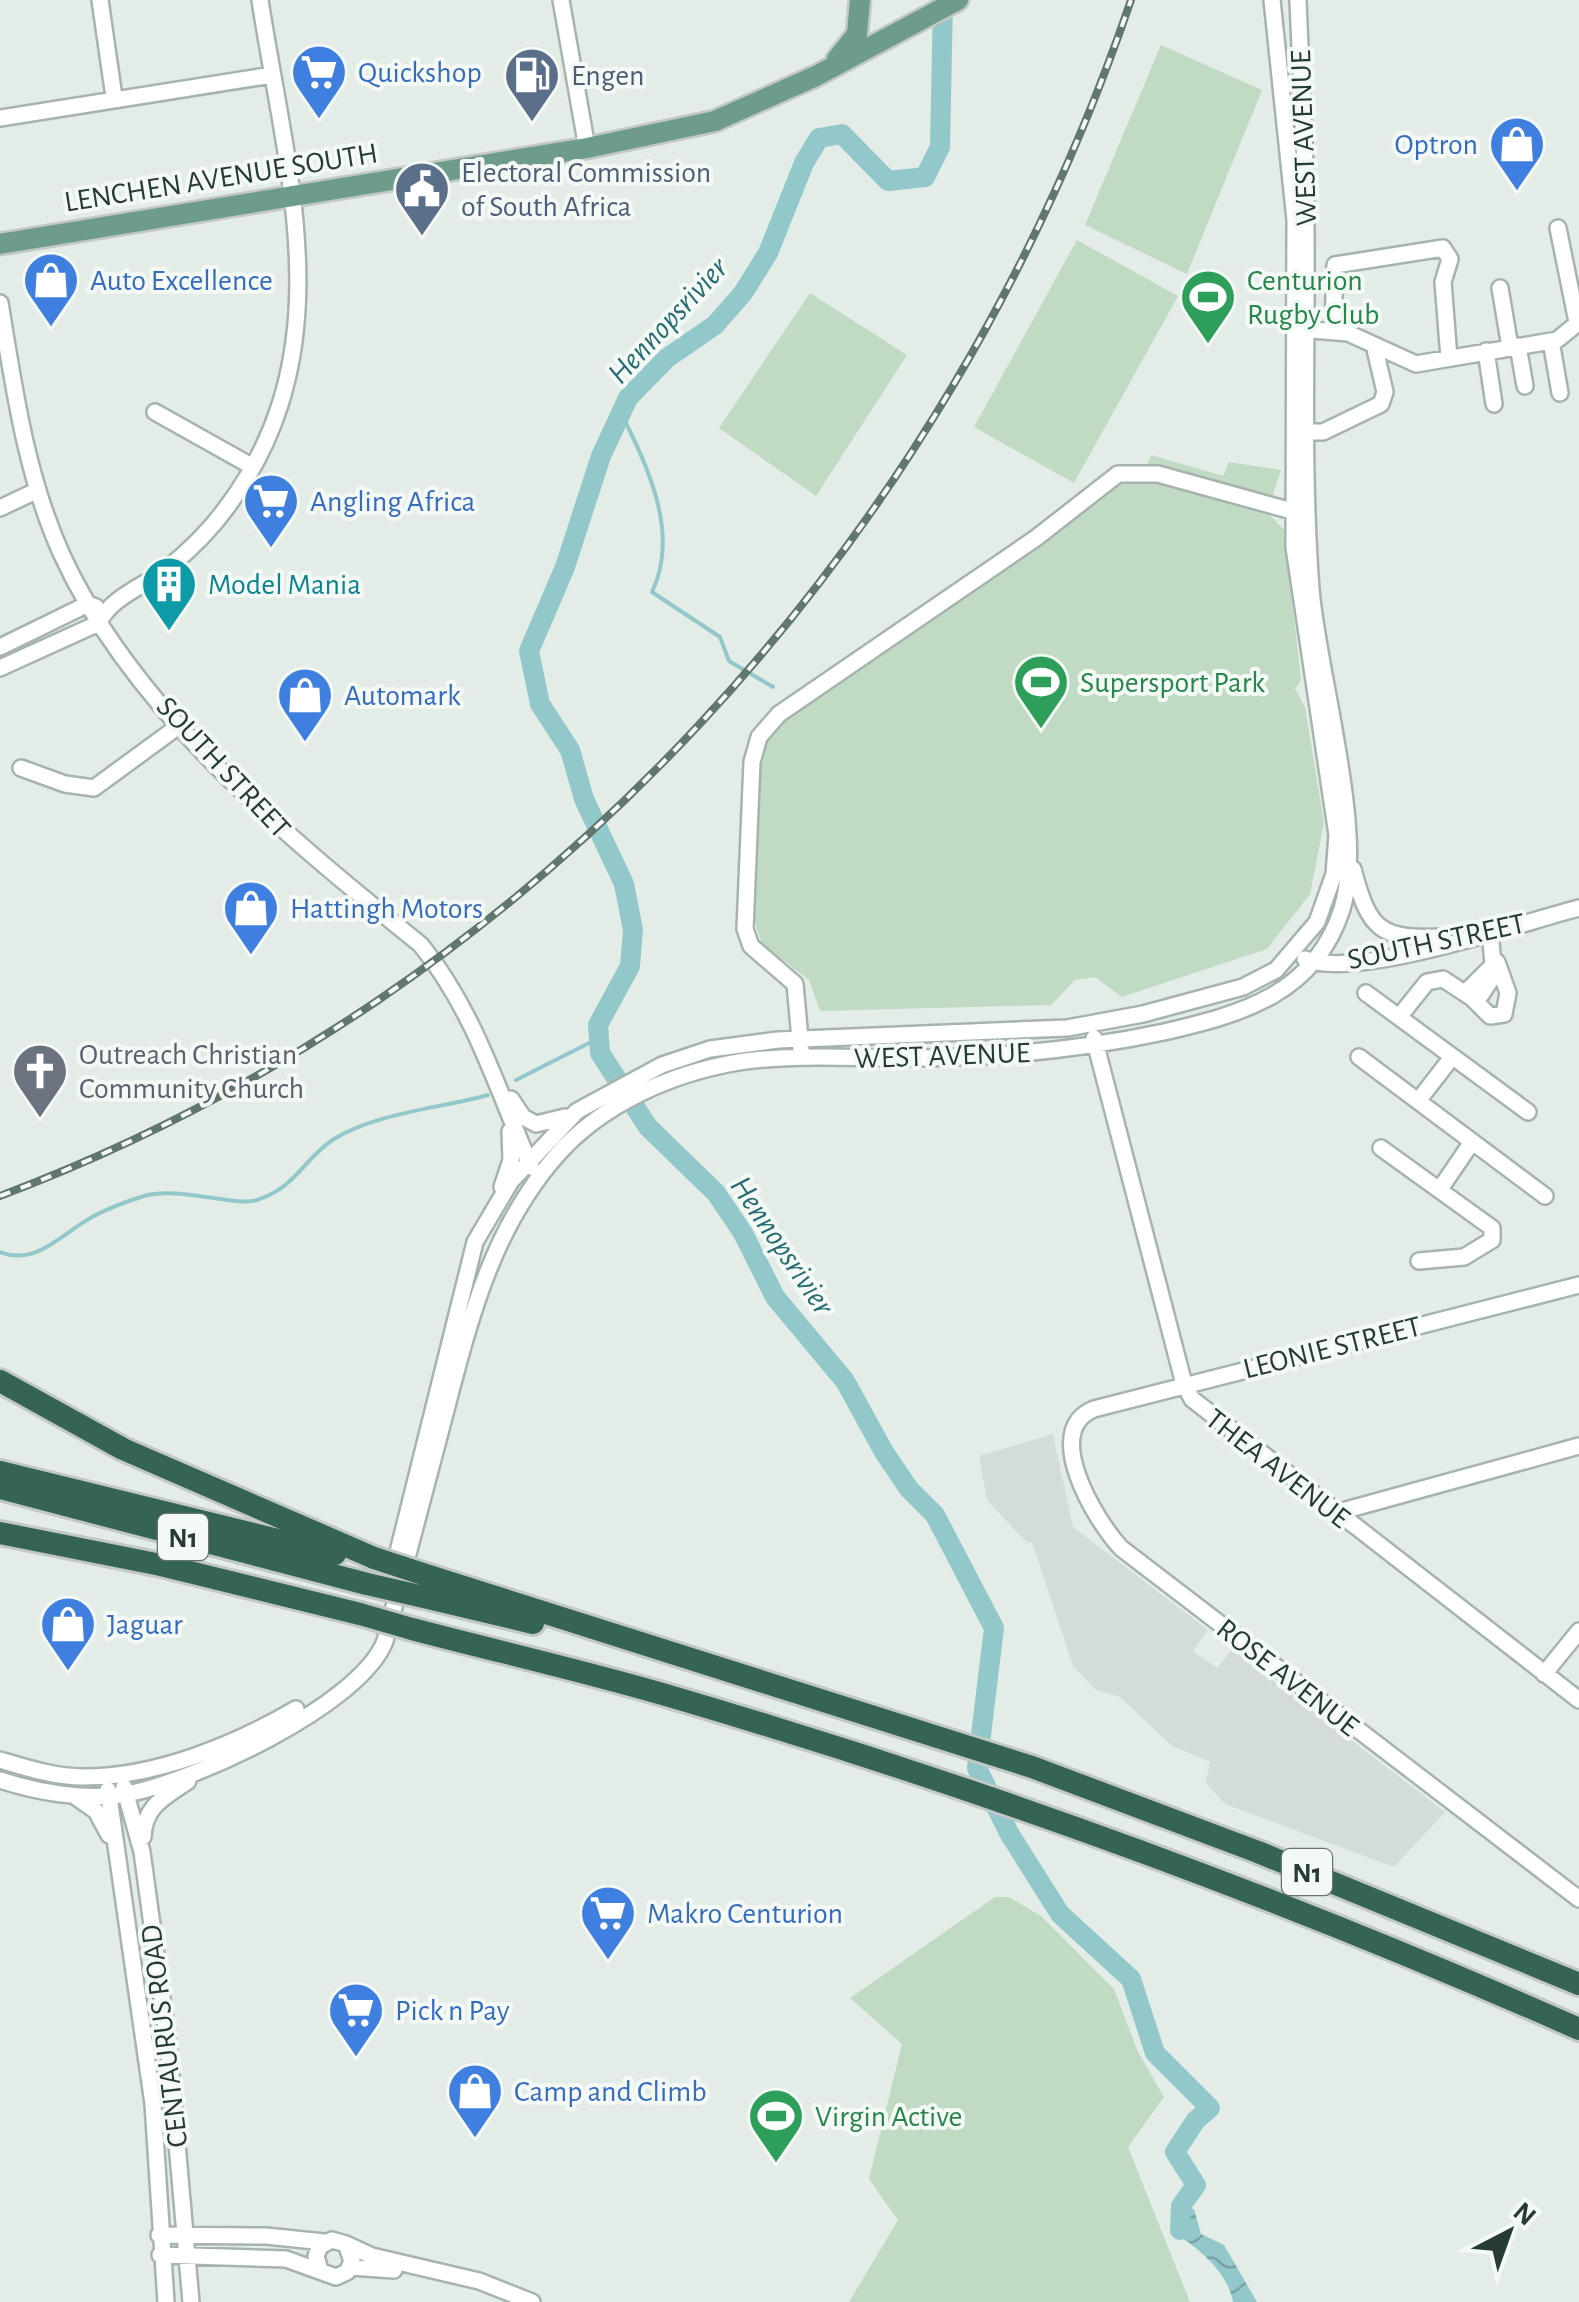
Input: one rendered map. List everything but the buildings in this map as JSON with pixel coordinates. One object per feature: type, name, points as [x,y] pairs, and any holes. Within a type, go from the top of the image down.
[{"type":"highway","points":[[0,1381],[177,1475],[373,1558],[426,1587]]},
{"type":"highway","points":[[0,1472],[332,1553],[373,1558]]},
{"type":"highway","name":"N1","points":[[0,1488],[367,1584],[426,1587],[682,1658],[947,1740],[1032,1767],[1258,1852],[1579,1984]]},
{"type":"highway","name":"N1","points":[[0,1531],[360,1614],[675,1697],[1043,1816],[1244,1889],[1579,2029]]},
{"type":"main road","points":[[816,76],[850,48],[860,20],[860,0]]},
{"type":"main road","name":"LENCHEN AVENUE SOUTH","points":[[0,244],[587,148],[714,121],[816,76],[958,0]]},
{"type":"street","points":[[100,0],[114,98]]},
{"type":"street","points":[[0,668],[102,616],[192,547],[253,467],[273,428],[293,362],[300,287],[292,196],[260,0]]},
{"type":"street","points":[[561,0],[587,148]]},
{"type":"street","name":"WEST AVENUE","points":[[1272,0],[1296,220],[1300,329]]},
{"type":"street","name":"WEST AVENUE","points":[[0,1760],[53,1774],[112,1774],[198,1754],[250,1734],[338,1685],[370,1652],[475,1242],[498,1200],[528,1160],[592,1101],[666,1072],[710,1049],[801,1040],[1017,1032],[1091,1024],[1243,987],[1267,976],[1293,954],[1326,903],[1334,874],[1337,835],[1310,674],[1292,511],[1300,329],[1298,0]]},
{"type":"street","points":[[0,118],[272,75]]},
{"type":"street","points":[[1300,329],[1333,330],[1416,364],[1562,338],[1578,322],[1558,228]]},
{"type":"street","points":[[1333,330],[1336,264],[1443,248],[1450,259],[1443,282],[1450,358]]},
{"type":"street","points":[[1500,288],[1525,386]]},
{"type":"street","name":"SOUTH STREET","points":[[0,304],[4,350],[38,490],[88,604],[102,616],[180,725],[282,833],[420,946],[459,997],[495,1071],[536,1180]]},
{"type":"street","points":[[1551,341],[1560,393]]},
{"type":"street","points":[[1297,432],[1323,432],[1381,404],[1385,392],[1374,346]]},
{"type":"street","points":[[1486,352],[1494,404]]},
{"type":"street","points":[[155,412],[253,467]]},
{"type":"street","name":"WEST AVENUE","points":[[0,1780],[70,1794],[127,1794],[212,1764],[343,1693],[380,1655],[483,1279],[513,1214],[568,1144],[602,1115],[666,1072],[802,1058],[992,1056],[1096,1046],[1250,1010],[1283,993],[1314,962],[1342,912],[1350,856],[1311,593],[1297,432]]},
{"type":"street","points":[[802,1058],[796,984],[750,946],[744,929],[751,766],[767,725],[844,666],[1036,538],[1118,474],[1158,474],[1292,511]]},
{"type":"street","points":[[0,508],[38,490]]},
{"type":"street","points":[[0,647],[88,604]]},
{"type":"street","points":[[21,768],[65,784],[94,788],[180,725]]},
{"type":"street","points":[[1350,856],[1366,913],[1382,930],[1404,939],[1471,936]]},
{"type":"street","name":"SOUTH STREET","points":[[1293,954],[1314,962],[1365,962],[1579,908]]},
{"type":"street","points":[[1399,1017],[1425,982],[1448,980],[1490,1016],[1498,1017],[1507,1008],[1508,993],[1493,959],[1490,931]]},
{"type":"street","points":[[1468,995],[1493,959]]},
{"type":"street","points":[[1366,993],[1528,1112]]},
{"type":"street","name":"THEA AVENUE","points":[[1091,1024],[1184,1384],[1214,1420],[1579,1700]]},
{"type":"street","points":[[1358,1057],[1544,1196]]},
{"type":"street","points":[[1418,1101],[1452,1057]]},
{"type":"street","points":[[495,1071],[527,1120],[548,1124],[578,1111]]},
{"type":"street","points":[[498,1200],[511,1160],[508,1110]]},
{"type":"street","points":[[1440,1188],[1472,1142]]},
{"type":"street","points":[[1381,1148],[1440,1188],[1494,1234],[1488,1244],[1464,1257],[1418,1261]]},
{"type":"street","name":"LEONIE STREET","points":[[1086,1412],[1579,1285]]},
{"type":"street","points":[[1175,1352],[1208,1378]]},
{"type":"street","name":"ROSE AVENUE","points":[[1086,1412],[1074,1422],[1071,1432],[1086,1498],[1122,1548],[1579,1900]]},
{"type":"street","points":[[1336,1513],[1579,1446]]},
{"type":"street","points":[[1544,1674],[1579,1631]]},
{"type":"street","points":[[142,1852],[143,1826],[156,1803],[212,1764]]},
{"type":"street","name":"CENTAURUS ROAD","points":[[112,1774],[127,1794],[142,1852],[168,2042],[192,2302]]},
{"type":"street","name":"CENTAURUS ROAD","points":[[112,1774],[108,1796],[153,2104],[166,2302]]},
{"type":"street","points":[[70,1794],[96,1810],[117,1852]]},
{"type":"street","points":[[160,2235],[186,2233],[346,2244],[372,2256],[479,2282],[532,2302]]},
{"type":"street","points":[[320,2270],[316,2256],[324,2242]]},
{"type":"street","points":[[346,2244],[352,2254],[350,2267]]},
{"type":"street","points":[[160,2255],[227,2254],[286,2259],[336,2276],[350,2267],[414,2273],[508,2302]]},
{"type":"shaded area","points":[[1053,1434],[1073,1527],[1208,1630],[1193,1651],[1217,1668],[1232,1649],[1445,1812],[1394,1867],[1225,1804],[1206,1783],[1210,1762],[1172,1746],[1120,1697],[1096,1690],[1073,1666],[1032,1542],[1027,1543],[987,1500],[979,1456]]},
{"type":"green space","points":[[1161,45],[1262,90],[1187,274],[1085,225]]},
{"type":"green space","points":[[1077,240],[1178,296],[1074,483],[974,427]]},
{"type":"green space","points":[[810,293],[907,355],[816,496],[719,428]]},
{"type":"green space","name":"Supersport Park","points":[[1151,455],[1223,476],[1229,462],[1281,470],[1267,512],[1284,530],[1301,680],[1295,689],[1305,707],[1324,823],[1310,894],[1267,949],[1122,997],[1095,977],[1075,980],[1051,1005],[820,1011],[809,980],[762,944],[752,913],[759,756],[779,724],[795,713],[788,701],[1031,533],[1108,473],[1124,464],[1147,465]]},
{"type":"green space","points":[[995,1897],[1009,1897],[1041,1916],[1114,1989],[1137,2050],[1164,2097],[1128,2147],[1190,2302],[849,2302],[898,2220],[869,2179],[902,2044],[850,1998]]},
{"type":"water","points":[[1176,2208],[1194,2209],[1201,2234],[1224,2245],[1257,2302],[1233,2302],[1225,2280],[1210,2261],[1171,2231]]},
{"type":"waterway","name":"Hennopsrivier","points":[[943,0],[940,147],[925,177],[888,181],[842,134],[819,138],[804,163],[768,253],[743,293],[715,325],[667,358],[628,398],[601,456],[565,567],[529,651],[540,704],[570,750],[584,799],[624,884],[633,930],[630,966],[598,1025],[600,1053],[648,1127],[716,1193],[743,1233],[775,1297],[845,1381],[884,1452],[909,1489],[935,1515],[994,1628],[977,1768],[1009,1833],[1060,1914],[1131,1979],[1155,2053],[1210,2108],[1196,2120],[1175,2152],[1196,2185],[1181,2206],[1180,2230]]},
{"type":"waterway","points":[[621,413],[650,478],[662,524],[660,570],[652,592],[720,637],[729,661],[773,687]]},
{"type":"waterway","points":[[516,1080],[599,1038]]},
{"type":"waterway","points":[[0,1252],[26,1255],[38,1251],[94,1216],[144,1196],[173,1193],[257,1200],[282,1188],[324,1147],[351,1130],[389,1117],[488,1095]]},
{"type":"railway","points":[[0,1196],[196,1109],[379,1000],[547,871],[699,725],[835,562],[953,386],[1052,198],[1131,0]]},
{"type":"place","name":"Quickshop","points":[[319,121]]},
{"type":"place","name":"Engen","points":[[532,124]]},
{"type":"place","name":"Optron","points":[[1517,193]]},
{"type":"place","name":"Electoral Commission of South Africa","points":[[422,238]]},
{"type":"place","name":"Auto Excellence","points":[[51,329]]},
{"type":"place","name":"Centurion Rugby Club","points":[[1208,346]]},
{"type":"place","name":"Angling Africa","points":[[271,550]]},
{"type":"place","name":"Model Mania","points":[[169,633]]},
{"type":"place","name":"Supersport Park","points":[[1041,731]]},
{"type":"place","name":"Automark","points":[[305,744]]},
{"type":"place","name":"Hattingh Motors","points":[[251,957]]},
{"type":"place","name":"Outreach Christian Community Church","points":[[40,1120]]},
{"type":"place","name":"Jaguar","points":[[68,1673]]},
{"type":"place","name":"Makro Centurion","points":[[608,1962]]},
{"type":"place","name":"Pick n Pay","points":[[356,2059]]},
{"type":"place","name":"Camp and Climb","points":[[475,2140]]},
{"type":"place","name":"Virgin Active","points":[[776,2165]]}]
